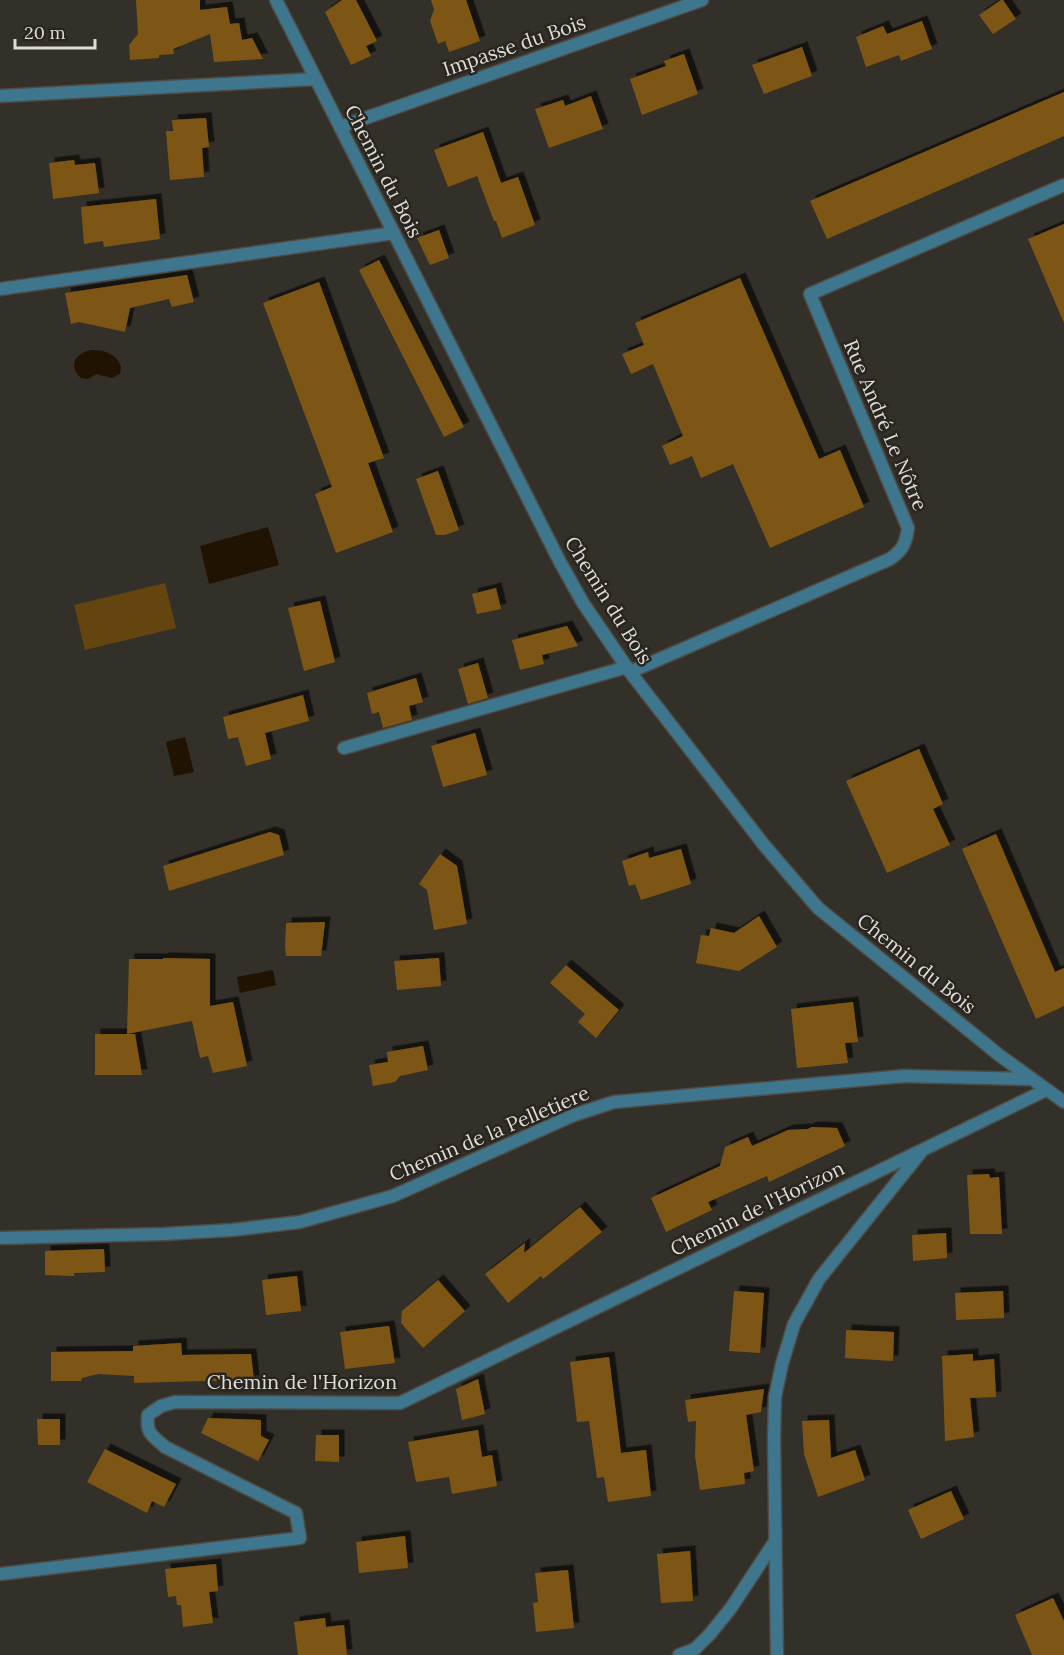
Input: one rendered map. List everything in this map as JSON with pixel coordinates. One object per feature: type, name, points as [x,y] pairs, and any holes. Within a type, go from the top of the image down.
[{"type":"street","name":"Chemin du Bois","points":[[276,0],[560,562],[583,603],[628,669],[764,845],[818,908],[999,1055],[1064,1102]]},
{"type":"street","name":"Impasse du Bois","points":[[340,127],[702,0]]},
{"type":"street","points":[[0,96],[316,79]]},
{"type":"street","name":"Rue André Le Nôtre","points":[[628,669],[890,559],[901,552],[906,543],[908,528],[810,294],[1064,185]]},
{"type":"street","points":[[0,289],[393,233]]},
{"type":"street","points":[[344,748],[628,669]]},
{"type":"street","name":"Chemin de la Pelletiere","points":[[0,1238],[164,1234],[232,1230],[300,1222],[393,1196],[574,1115],[614,1102],[904,1076],[1031,1079]]},
{"type":"street","name":"Chemin de l'Horizon","points":[[0,1574],[300,1538],[296,1513],[165,1447],[153,1437],[147,1427],[148,1415],[160,1406],[175,1402],[400,1403],[1046,1090]]},
{"type":"street","points":[[777,1655],[775,1397],[782,1364],[794,1324],[819,1279],[923,1149]]},
{"type":"street","points":[[679,1655],[695,1649],[710,1634],[731,1608],[776,1541]]},
{"type":"shaded area","points":[[91,350],[106,352],[117,359],[121,367],[120,374],[112,378],[96,374],[88,379],[81,378],[75,369],[75,361],[81,354]]},
{"type":"shaded area","points":[[268,527],[279,565],[209,584],[200,546]]},
{"type":"shaded area","points":[[165,583],[176,628],[85,650],[74,605]]},
{"type":"shaded area","points":[[185,737],[194,772],[174,776],[166,742]]},
{"type":"shaded area","points":[[273,970],[276,985],[240,993],[237,977]]},
{"type":"building","points":[[136,0],[200,0],[200,10],[227,7],[230,24],[239,23],[242,40],[252,38],[263,59],[214,62],[210,34],[173,49],[174,54],[159,55],[159,58],[130,60],[129,45],[138,34]]},
{"type":"building","points":[[342,0],[356,0],[377,41],[366,46],[371,56],[351,65],[325,12]]},
{"type":"building","points":[[431,0],[466,0],[480,41],[449,52],[445,41],[438,44],[430,21],[434,10]]},
{"type":"building","points":[[1001,0],[1016,19],[993,34],[979,15]]},
{"type":"building","points":[[922,21],[932,49],[901,61],[899,55],[866,67],[856,37],[883,26],[887,34]]},
{"type":"building","points":[[802,47],[812,76],[764,94],[752,65]]},
{"type":"building","points":[[684,54],[698,94],[642,115],[630,79],[666,66],[664,61]]},
{"type":"building","points":[[1064,92],[1064,136],[827,239],[810,201]]},
{"type":"building","points":[[591,96],[603,129],[549,148],[535,109],[563,100],[565,106]]},
{"type":"building","points":[[206,118],[209,147],[202,148],[204,177],[170,180],[166,131],[173,131],[172,120]]},
{"type":"building","points":[[483,132],[501,183],[518,177],[535,225],[502,238],[477,176],[448,187],[434,150]]},
{"type":"building","points":[[74,160],[75,165],[95,163],[99,193],[53,199],[49,163]]},
{"type":"building","points":[[156,199],[160,239],[104,247],[103,241],[84,244],[81,207]]},
{"type":"building","points":[[1064,224],[1064,323],[1028,239]]},
{"type":"building","points":[[439,230],[449,258],[430,265],[417,238]]},
{"type":"building","points":[[379,260],[464,427],[444,437],[359,270]]},
{"type":"building","points":[[187,275],[194,302],[172,307],[169,299],[130,308],[125,332],[79,322],[71,324],[65,293]]},
{"type":"building","points":[[740,278],[819,459],[840,450],[864,507],[770,548],[733,464],[701,478],[692,456],[670,465],[662,446],[683,436],[653,364],[631,374],[622,354],[644,345],[635,323]]},
{"type":"building","points":[[319,282],[384,458],[368,463],[393,532],[336,553],[315,494],[332,487],[263,303]]},
{"type":"building","points":[[438,471],[459,530],[445,535],[436,535],[416,479]]},
{"type":"building","points":[[496,588],[501,609],[477,614],[472,594]]},
{"type":"building","points":[[320,601],[335,662],[304,671],[288,608]]},
{"type":"building","points":[[567,626],[578,646],[542,655],[544,664],[520,670],[512,640]]},
{"type":"building","points":[[478,663],[488,698],[468,704],[458,669]]},
{"type":"building","points":[[416,678],[423,702],[409,706],[412,720],[383,728],[379,712],[372,714],[367,693]]},
{"type":"building","points":[[303,695],[309,721],[265,733],[271,759],[246,766],[238,737],[228,739],[223,717]]},
{"type":"building","points":[[475,733],[487,775],[443,787],[431,746]]},
{"type":"building","points":[[919,749],[943,804],[933,809],[950,845],[887,873],[846,781]]},
{"type":"building","points":[[270,832],[279,835],[284,855],[169,891],[163,866]]},
{"type":"building","points":[[996,834],[1055,972],[1064,968],[1064,1006],[1036,1019],[962,849]]},
{"type":"building","points":[[681,849],[691,884],[641,900],[635,884],[629,886],[622,861],[648,852],[649,858]]},
{"type":"building","points":[[440,854],[457,866],[467,924],[434,930],[427,890],[419,884]]},
{"type":"building","points":[[759,916],[777,947],[739,971],[696,963],[701,935],[709,936],[711,928],[734,933]]},
{"type":"building","points":[[325,922],[321,956],[286,956],[286,923]]},
{"type":"building","points":[[439,958],[441,986],[397,990],[394,961]]},
{"type":"building","points":[[129,959],[210,959],[210,1006],[233,1002],[247,1066],[213,1073],[208,1056],[200,1058],[192,1021],[127,1034]]},
{"type":"building","points":[[566,965],[619,1010],[596,1038],[578,1022],[585,1014],[550,983]]},
{"type":"building","points":[[853,1002],[858,1042],[845,1043],[848,1063],[797,1068],[791,1009]]},
{"type":"building","points":[[95,1034],[135,1034],[142,1075],[95,1075]]},
{"type":"building","points":[[423,1046],[428,1070],[400,1076],[395,1082],[373,1086],[369,1065],[388,1062],[387,1052]]},
{"type":"building","points":[[812,1127],[837,1128],[845,1146],[769,1182],[767,1176],[708,1202],[712,1210],[666,1232],[651,1198],[720,1166],[725,1147],[748,1137],[752,1146],[788,1130]]},
{"type":"building","points":[[989,1174],[990,1178],[999,1177],[1002,1234],[970,1234],[967,1175]]},
{"type":"building","points":[[580,1207],[602,1232],[543,1279],[541,1276],[508,1303],[485,1274],[525,1243],[524,1253]]},
{"type":"building","points":[[946,1233],[947,1258],[913,1261],[912,1235]]},
{"type":"building","points":[[104,1249],[105,1272],[74,1273],[74,1276],[45,1275],[45,1251]]},
{"type":"building","points":[[297,1276],[301,1311],[266,1315],[262,1280]]},
{"type":"building","points":[[438,1280],[465,1311],[423,1348],[401,1323],[402,1311]]},
{"type":"building","points":[[734,1291],[764,1293],[760,1353],[729,1351]]},
{"type":"building","points":[[1003,1291],[1004,1318],[956,1320],[955,1293]]},
{"type":"building","points":[[389,1326],[395,1363],[345,1369],[340,1332]]},
{"type":"building","points":[[846,1330],[894,1332],[893,1361],[845,1358]]},
{"type":"building","points":[[181,1343],[182,1355],[251,1354],[254,1381],[134,1383],[134,1376],[98,1374],[82,1378],[81,1381],[51,1381],[51,1352],[133,1351],[133,1346]]},
{"type":"building","points":[[973,1354],[973,1361],[994,1359],[996,1397],[970,1398],[974,1437],[945,1441],[942,1356]]},
{"type":"building","points":[[609,1357],[621,1453],[646,1450],[651,1496],[608,1502],[604,1477],[597,1478],[589,1421],[577,1422],[570,1362]]},
{"type":"building","points":[[478,1379],[485,1414],[462,1420],[456,1389]]},
{"type":"building","points":[[764,1389],[761,1412],[746,1415],[754,1471],[744,1473],[745,1484],[700,1490],[695,1456],[696,1421],[688,1422],[685,1400]]},
{"type":"building","points":[[208,1418],[261,1420],[261,1436],[269,1440],[258,1461],[201,1433]]},
{"type":"building","points":[[37,1419],[60,1419],[60,1445],[38,1445]]},
{"type":"building","points":[[829,1420],[831,1458],[855,1450],[865,1480],[818,1497],[804,1454],[802,1421]]},
{"type":"building","points":[[478,1430],[482,1457],[492,1455],[497,1486],[452,1494],[449,1477],[416,1482],[408,1442]]},
{"type":"building","points":[[316,1435],[339,1435],[339,1462],[315,1461]]},
{"type":"building","points":[[105,1449],[176,1484],[164,1507],[152,1501],[147,1513],[87,1482]]},
{"type":"building","points":[[951,1491],[964,1519],[921,1539],[908,1510]]},
{"type":"building","points":[[405,1536],[408,1568],[359,1573],[356,1542]]},
{"type":"building","points":[[690,1551],[693,1601],[661,1603],[657,1554]]},
{"type":"building","points":[[216,1564],[218,1591],[209,1592],[213,1623],[183,1627],[181,1605],[177,1605],[176,1596],[168,1597],[165,1569]]},
{"type":"building","points":[[568,1570],[574,1628],[536,1632],[533,1603],[538,1602],[535,1573]]},
{"type":"building","points":[[1053,1598],[1064,1621],[1064,1655],[1032,1655],[1015,1615]]},
{"type":"building","points":[[325,1618],[326,1627],[344,1625],[347,1655],[298,1655],[294,1622]]}]
